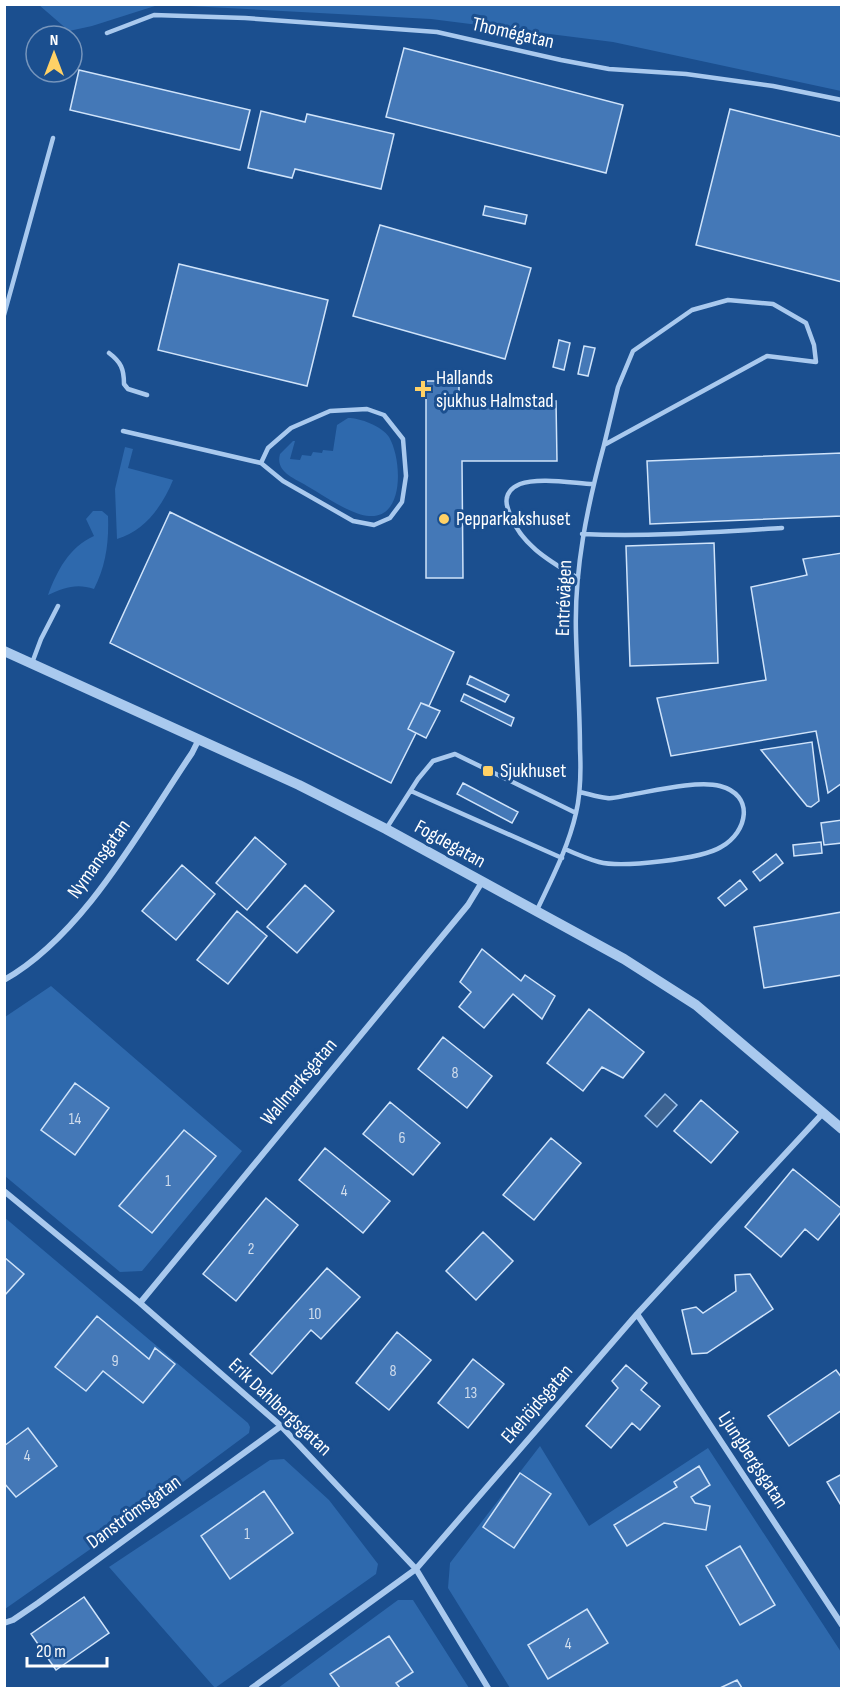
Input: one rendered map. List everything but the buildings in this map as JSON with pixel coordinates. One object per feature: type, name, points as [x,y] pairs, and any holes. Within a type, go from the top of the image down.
[{"type":"street","name":"Fogdegatan","points":[[4,651],[199,738],[386,829],[624,959],[696,1005],[842,1129]]},
{"type":"street","name":"Nymansgatan","points":[[4,980],[25,969],[58,940],[104,884],[192,753],[199,738]]},
{"type":"street","name":"Wallmarksgatan","points":[[140,1303],[468,904],[482,882]]},
{"type":"street","name":"Ekehöjdsgatan","points":[[252,1689],[416,1569],[637,1314],[824,1113]]},
{"type":"street","name":"Erik Dahlbergsgatan","points":[[4,1191],[140,1303],[281,1426],[416,1569],[488,1689]]},
{"type":"street","name":"Ljungbergsgatan","points":[[637,1314],[842,1625]]},
{"type":"street","name":"Danströmsgatan","points":[[4,1623],[13,1620],[38,1603],[281,1426]]},
{"type":"lane","name":"Thomégatan","points":[[107,33],[154,15],[245,18],[437,32],[609,69],[686,74],[842,100]]},
{"type":"lane","points":[[4,315],[53,138]]},
{"type":"lane","name":"Entrévägen","points":[[537,910],[562,858],[580,792],[580,702],[576,633],[582,534],[618,387],[633,351],[692,310],[728,300],[773,303],[806,323],[814,345],[816,362],[767,356],[604,445]]},
{"type":"lane","points":[[109,353],[120,360],[124,373],[124,384],[128,389],[147,395]]},
{"type":"lane","points":[[123,431],[261,463],[283,481],[324,506],[353,520],[374,525],[390,518],[402,502],[406,476],[403,439],[384,415],[367,409],[330,411],[291,428],[268,448],[261,463]]},
{"type":"lane","points":[[578,578],[552,563],[528,544],[510,518],[505,501],[510,489],[521,483],[593,484]]},
{"type":"lane","points":[[582,534],[620,536],[782,528]]},
{"type":"lane","points":[[32,663],[45,630],[58,606]]},
{"type":"lane","points":[[386,829],[433,761],[455,754],[576,813]]},
{"type":"lane","points":[[565,849],[599,862],[620,865],[695,855],[722,847],[741,827],[745,813],[742,800],[733,790],[719,785],[703,784],[608,798],[580,792]]},
{"type":"lane","points":[[411,791],[562,858]]},
{"type":"shaded area","points":[[158,4],[84,28],[84,24],[61,24],[39,5]]},
{"type":"shaded area","points":[[170,5],[841,5],[841,91],[613,42],[431,19]]},
{"type":"shaded area","points":[[348,418],[364,421],[381,429],[389,437],[393,447],[398,472],[395,498],[389,508],[381,514],[362,515],[346,508],[291,477],[280,465],[280,454],[293,441],[295,441],[290,459],[300,460],[302,455],[311,456],[313,452],[322,453],[323,450],[333,451],[337,425]]},
{"type":"shaded area","points":[[125,447],[133,449],[128,468],[173,480],[152,516],[136,530],[117,539],[115,489]]},
{"type":"shaded area","points":[[93,511],[102,511],[108,516],[104,563],[94,589],[81,586],[70,587],[48,595],[55,577],[71,553],[94,536],[86,519]]},
{"type":"shaded area","points":[[51,986],[242,1151],[142,1271],[120,1272],[5,1176],[5,1017]]},
{"type":"shaded area","points":[[665,1094],[677,1105],[657,1127],[645,1116]]},
{"type":"shaded area","points":[[4,1217],[250,1427],[249,1433],[129,1522],[5,1609]]},
{"type":"shaded area","points":[[540,1446],[589,1526],[708,1448],[841,1652],[841,1688],[510,1688],[448,1588],[450,1563]]},
{"type":"shaded area","points":[[284,1459],[329,1500],[378,1564],[376,1574],[215,1688],[109,1567],[270,1460]]},
{"type":"shaded area","points":[[398,1600],[413,1600],[469,1688],[278,1688]]},
{"type":"place","name":"Hallands sjukhus Halmstad","points":[[423,389]]},
{"type":"place","name":"Pepparkakshuset","points":[[444,519]]},
{"type":"place","name":"Sjukhuset","points":[[488,771]]}]
